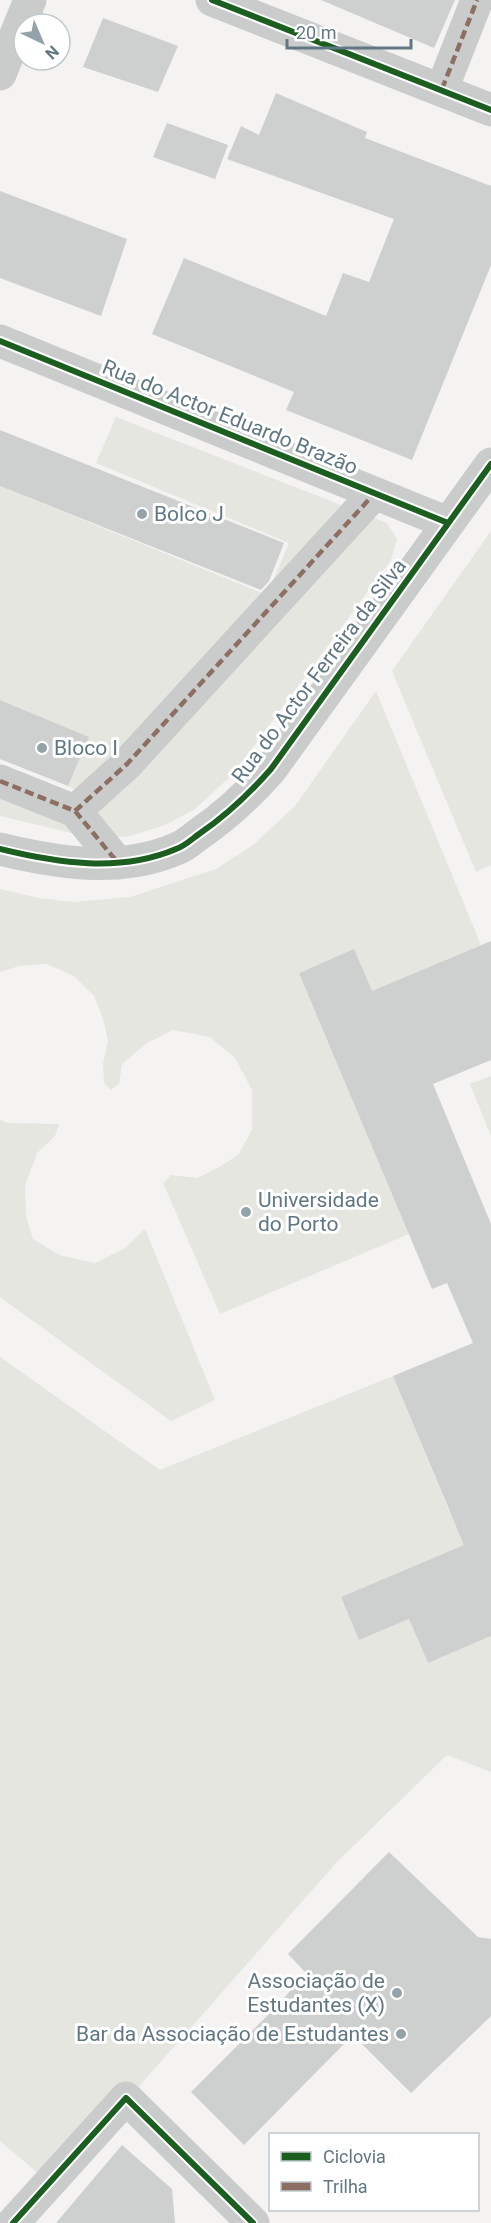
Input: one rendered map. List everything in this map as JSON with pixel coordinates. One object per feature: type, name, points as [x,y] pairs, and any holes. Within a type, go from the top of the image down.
[{"type":"street","points":[[0,74],[30,0]]},
{"type":"street","points":[[212,0],[491,110]]},
{"type":"street","points":[[442,89],[477,0]]},
{"type":"street","name":"Rua do Actor Eduardo Brazão","points":[[0,342],[448,523]]},
{"type":"street","name":"Rua do Actor Ferreira da Silva","points":[[0,849],[65,862],[118,862],[150,859],[179,848],[245,799],[271,769],[491,464]]},
{"type":"street","points":[[75,811],[127,764],[374,494]]},
{"type":"street","points":[[0,781],[75,811],[118,862]]},
{"type":"street","points":[[13,2223],[126,2098],[253,2223]]},
{"type":"shaded area","points":[[116,417],[387,523],[397,539],[391,560],[234,773],[195,809],[165,825],[130,836],[110,838],[76,834],[0,816],[0,781],[89,798],[68,786],[89,737],[0,700],[0,486],[267,595],[289,543],[96,463]]},
{"type":"shaded area","points":[[491,531],[491,865],[476,872],[392,671]]},
{"type":"shaded area","points":[[376,691],[481,945],[408,976],[386,1025],[354,950],[300,972],[409,1234],[220,1314],[163,1183],[171,1175],[197,1178],[239,1154],[252,1129],[252,1090],[235,1058],[210,1037],[173,1030],[147,1043],[122,1064],[119,1084],[111,1090],[104,1083],[103,1064],[108,1041],[103,1018],[94,996],[74,976],[47,964],[19,966],[0,972],[0,889],[39,898],[73,902],[130,897],[216,869],[253,845],[295,806]]},
{"type":"shaded area","points":[[491,1076],[491,1136],[470,1084]]},
{"type":"shaded area","points":[[0,1119],[7,1123],[59,1124],[55,1136],[37,1153],[25,1186],[26,1216],[33,1239],[59,1255],[95,1263],[125,1248],[145,1229],[215,1400],[171,1421],[0,1297]]},
{"type":"shaded area","points":[[0,1357],[160,1470],[393,1376],[449,1511],[491,1534],[341,1597],[359,1640],[409,1619],[428,1663],[491,1636],[491,1772],[447,1755],[336,1863],[52,2185],[0,2141]]},
{"type":"building","points":[[321,0],[455,0],[434,48]]},
{"type":"building","points":[[103,18],[178,46],[158,92],[83,67]]},
{"type":"building","points":[[276,93],[367,132],[365,138],[491,186],[491,265],[412,460],[286,410],[294,392],[152,334],[184,258],[326,316],[343,273],[369,282],[394,219],[227,159],[241,126],[259,135]]},
{"type":"building","points":[[167,123],[228,145],[215,179],[153,157]]},
{"type":"building","points":[[0,191],[127,239],[101,316],[0,278]]},
{"type":"building","name":"Bolco J","points":[[0,430],[284,543],[269,581],[261,590],[0,486]]},
{"type":"building","name":"Bloco I","points":[[0,700],[89,737],[68,786],[0,759]]},
{"type":"building","points":[[491,941],[491,1060],[433,1084],[491,1224],[491,1636],[428,1663],[409,1619],[359,1640],[341,1597],[464,1545],[393,1376],[473,1343],[447,1283],[432,1289],[299,973],[354,949],[372,991]]},
{"type":"building","name":"Associação de Estudantes (X)","points":[[389,1852],[478,1937],[491,1939],[491,2016],[411,2093],[353,2035],[244,2145],[191,2092],[276,2007],[306,1973],[288,1954]]},
{"type":"building","points":[[122,2145],[172,2189],[175,2223],[56,2223]]},
{"type":"marked path","points":[[442,89],[477,0]]},
{"type":"marked path","points":[[75,811],[127,764],[374,494]]},
{"type":"marked path","points":[[0,781],[75,811],[118,863]]},
{"type":"cycle path","points":[[212,0],[491,110]]},
{"type":"cycle path","points":[[0,341],[448,523]]},
{"type":"cycle path","points":[[0,849],[44,858],[88,863],[133,861],[179,848],[219,819],[246,796],[271,769],[491,464]]},
{"type":"cycle path","points":[[13,2223],[126,2098],[253,2223]]},
{"type":"place","name":"Bolco J","points":[[142,514]]},
{"type":"place","name":"Bloco I","points":[[42,748]]},
{"type":"place","name":"Universidade do Porto","points":[[246,1212]]},
{"type":"place","name":"Associação de Estudantes (X)","points":[[397,1993]]},
{"type":"place","name":"Bar da Associação de Estudantes","points":[[401,2034]]}]
